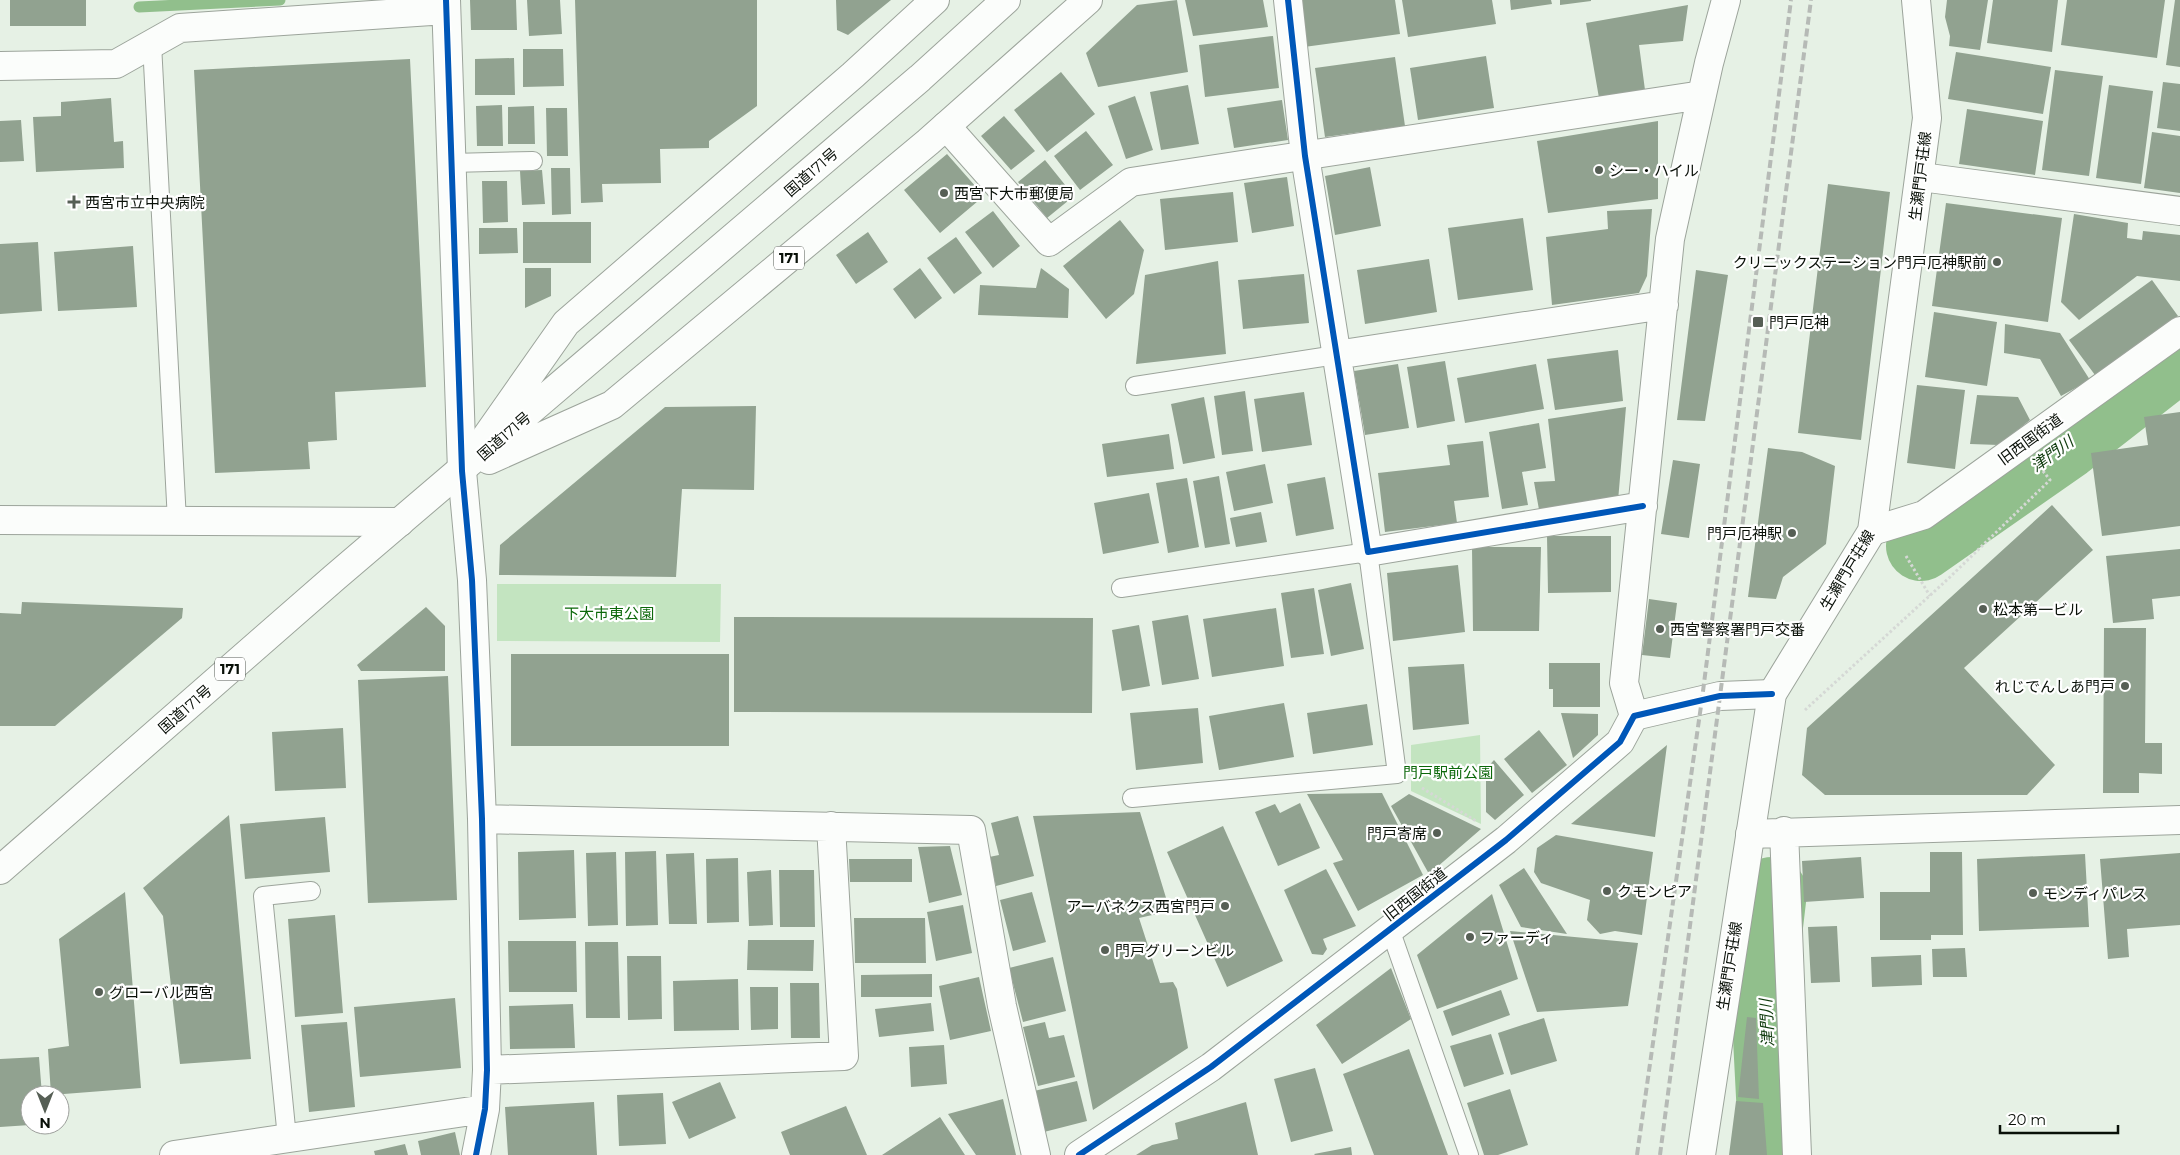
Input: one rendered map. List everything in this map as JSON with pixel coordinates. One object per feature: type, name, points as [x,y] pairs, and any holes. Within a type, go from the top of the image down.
[{"type":"main road","name":"171","points":[[462,471],[566,323],[845,82],[936,0]]},
{"type":"main road","name":"国道171号","points":[[0,870],[400,522],[920,78],[1006,0]]},
{"type":"main road","name":"171","points":[[462,471],[612,405],[946,126],[1088,0]]},
{"type":"main road","points":[[1288,0],[1305,156],[1368,552],[1643,506]]},
{"type":"main road","points":[[1726,0],[1702,94],[1670,238],[1624,683],[1634,716],[1720,696],[1772,694]]},
{"type":"main road","name":"生瀬門戸荘線","points":[[1701,1155],[1772,694],[1880,528],[1928,118],[1916,0]]},
{"type":"main road","points":[[0,66],[116,64],[180,28],[446,5],[462,471],[472,580],[482,818],[487,1070],[484,1109],[476,1155]]},
{"type":"main road","points":[[946,126],[1049,242],[1131,182],[1702,94]]},
{"type":"main road","points":[[1920,177],[2180,211]]},
{"type":"main road","points":[[1336,355],[1664,305]]},
{"type":"main road","name":"旧西国街道","points":[[1880,528],[1924,515],[2180,331]]},
{"type":"main road","points":[[0,520],[400,522]]},
{"type":"main road","name":"旧西国街道","points":[[1079,1155],[1211,1067],[1506,840],[1620,742],[1634,716]]},
{"type":"main road","points":[[482,818],[971,830],[1002,1006],[1036,1155]]},
{"type":"main road","points":[[1750,834],[2180,820]]},
{"type":"main road","points":[[487,1070],[844,1056],[831,826]]},
{"type":"main road","points":[[1784,832],[1797,1155]]},
{"type":"main road","points":[[174,1155],[484,1109]]},
{"type":"lane","points":[[152,44],[177,521]]},
{"type":"lane","points":[[451,163],[533,161]]},
{"type":"lane","points":[[1135,386],[1336,355]]},
{"type":"lane","points":[[1121,588],[1368,552],[1397,774],[1132,798]]},
{"type":"lane","points":[[287,1138],[263,896],[311,891]]},
{"type":"lane","points":[[1390,930],[1469,1155]]},
{"type":"path","points":[[1801,713],[1930,596],[2050,480],[2045,473]]},
{"type":"path","points":[[1880,528],[1930,596]]},
{"type":"path","points":[[1397,774],[1506,840]]},
{"type":"green space","name":"下大市東公園","points":[[497,584],[721,584],[720,642],[497,641]]},
{"type":"green space","name":"門戸駅前公園","points":[[1480,735],[1481,824],[1411,791],[1411,745]]},
{"type":"building","points":[[10,0],[86,0],[86,26],[10,26]]},
{"type":"building","points":[[470,0],[516,0],[517,30],[471,30]]},
{"type":"building","points":[[527,0],[560,0],[562,34],[529,36]]},
{"type":"building","points":[[575,0],[757,0],[757,106],[709,141],[709,148],[660,149],[661,183],[602,184],[603,202],[581,203]]},
{"type":"building","points":[[836,0],[891,0],[848,35],[837,30]]},
{"type":"building","points":[[1177,0],[1188,72],[1098,87],[1086,53],[1137,5]]},
{"type":"building","points":[[1185,0],[1263,0],[1268,27],[1193,36]]},
{"type":"building","points":[[1297,0],[1395,0],[1400,34],[1304,47]]},
{"type":"building","points":[[1402,0],[1492,0],[1496,24],[1408,37]]},
{"type":"building","points":[[1510,0],[1551,0],[1552,4],[1511,10]]},
{"type":"building","points":[[1560,0],[1591,0],[1591,1],[1560,5]]},
{"type":"building","points":[[1947,0],[1988,0],[1980,50],[1949,46],[1950,36],[1945,17]]},
{"type":"building","points":[[1993,0],[2058,0],[2052,52],[1987,43]]},
{"type":"building","points":[[2067,0],[2165,0],[2157,58],[2061,45]]},
{"type":"building","points":[[2175,0],[2180,0],[2180,67],[2166,65]]},
{"type":"building","points":[[1688,5],[1683,41],[1639,45],[1645,90],[1599,98],[1586,23]]},
{"type":"building","points":[[1273,36],[1279,88],[1205,97],[1199,45]]},
{"type":"building","points":[[523,49],[563,49],[564,86],[523,87]]},
{"type":"building","points":[[1956,52],[2051,67],[2043,114],[1948,99]]},
{"type":"building","points":[[1486,56],[1494,108],[1418,120],[1410,68]]},
{"type":"building","points":[[1395,57],[1405,126],[1325,137],[1315,68]]},
{"type":"building","points":[[514,58],[515,95],[475,95],[475,59]]},
{"type":"building","points":[[410,59],[426,387],[335,392],[337,440],[308,442],[310,469],[215,473],[194,70]]},
{"type":"building","points":[[2055,70],[2103,76],[2089,176],[2042,170]]},
{"type":"building","points":[[1061,72],[1095,114],[1047,152],[1014,110]]},
{"type":"building","points":[[2163,82],[2180,84],[2180,131],[2157,128]]},
{"type":"building","points":[[1188,85],[1199,144],[1161,150],[1150,92]]},
{"type":"building","points":[[2109,85],[2153,91],[2141,184],[2096,178]]},
{"type":"building","points":[[1135,96],[1153,150],[1126,159],[1108,106]]},
{"type":"building","points":[[111,98],[114,142],[123,141],[124,168],[36,172],[33,117],[61,116],[61,102]]},
{"type":"building","points":[[1282,100],[1288,140],[1234,148],[1227,108]]},
{"type":"building","points":[[502,105],[503,146],[477,146],[476,106]]},
{"type":"building","points":[[534,106],[535,144],[508,144],[508,107]]},
{"type":"building","points":[[546,108],[567,108],[568,156],[547,156]]},
{"type":"building","points":[[1967,109],[2043,121],[2035,175],[1959,164]]},
{"type":"building","points":[[1004,116],[1035,151],[1011,170],[981,136]]},
{"type":"building","points":[[21,120],[24,161],[0,162],[0,121]]},
{"type":"building","name":"シー・ハイル","points":[[1658,121],[1658,199],[1548,213],[1537,141]]},
{"type":"building","points":[[1086,131],[1113,165],[1080,190],[1054,156]]},
{"type":"building","points":[[2152,132],[2180,136],[2180,193],[2144,188]]},
{"type":"building","points":[[947,154],[984,196],[940,233],[904,190]]},
{"type":"building","points":[[1045,160],[1074,196],[1047,218],[1018,182]]},
{"type":"building","points":[[1370,167],[1381,226],[1335,235],[1325,176]]},
{"type":"building","points":[[551,168],[570,168],[571,214],[552,215]]},
{"type":"building","points":[[542,170],[545,204],[522,205],[520,171]]},
{"type":"building","points":[[1287,177],[1294,226],[1252,233],[1244,183]]},
{"type":"building","points":[[482,181],[507,181],[508,222],[483,223]]},
{"type":"building","points":[[1828,184],[1890,192],[1861,440],[1798,433]]},
{"type":"building","points":[[1233,192],[1238,242],[1165,250],[1160,199]]},
{"type":"building","name":"クリニックステーション門戸厄神駅前","points":[[1946,203],[2062,218],[2048,322],[1932,306]]},
{"type":"building","points":[[1652,209],[1647,276],[1639,293],[1552,305],[1546,237],[1608,229],[1607,211]]},
{"type":"building","points":[[993,211],[1020,246],[993,268],[965,232]]},
{"type":"building","points":[[2074,214],[2128,223],[2127,238],[2142,240],[2143,231],[2180,235],[2180,281],[2137,276],[2079,320],[2061,302]]},
{"type":"building","points":[[1523,218],[1533,290],[1458,300],[1448,228]]},
{"type":"building","points":[[1120,220],[1144,250],[1134,294],[1106,319],[1063,266]]},
{"type":"building","points":[[523,222],[591,222],[591,263],[523,263]]},
{"type":"building","points":[[479,228],[517,228],[518,253],[479,254]]},
{"type":"building","points":[[868,232],[888,262],[856,284],[836,255]]},
{"type":"building","points":[[956,237],[982,273],[954,294],[927,258]]},
{"type":"building","points":[[38,242],[42,311],[0,314],[0,244]]},
{"type":"building","points":[[133,246],[137,307],[58,311],[54,252]]},
{"type":"building","points":[[1429,259],[1437,312],[1365,324],[1357,270]]},
{"type":"building","points":[[1218,261],[1226,354],[1136,364],[1145,275]]},
{"type":"building","points":[[525,268],[551,268],[551,296],[525,308]]},
{"type":"building","points":[[920,268],[942,298],[915,319],[893,289]]},
{"type":"building","points":[[1041,268],[1069,289],[1068,318],[978,315],[980,285],[1036,288]]},
{"type":"building","points":[[1696,270],[1728,275],[1705,421],[1677,420]]},
{"type":"building","points":[[1304,274],[1309,323],[1243,329],[1238,280]]},
{"type":"building","points":[[2152,280],[2178,316],[2095,375],[2069,340]]},
{"type":"building","points":[[1934,312],[1997,322],[1987,386],[1925,377]]},
{"type":"building","points":[[2005,324],[2060,333],[2090,380],[2061,396],[2040,359],[2004,353]]},
{"type":"building","points":[[1618,350],[1623,401],[1555,410],[1547,359]]},
{"type":"building","points":[[1445,361],[1455,421],[1417,428],[1407,367]]},
{"type":"building","points":[[1398,364],[1409,428],[1365,435],[1354,371]]},
{"type":"building","points":[[1536,364],[1544,409],[1465,423],[1457,378]]},
{"type":"building","points":[[1917,385],[1965,390],[1955,469],[1907,463]]},
{"type":"building","points":[[1245,391],[1253,451],[1222,455],[1214,396]]},
{"type":"building","points":[[1304,392],[1312,445],[1262,452],[1254,399]]},
{"type":"building","points":[[1977,395],[2018,397],[2030,420],[1999,445],[1970,444]]},
{"type":"building","points":[[1204,397],[1215,458],[1183,464],[1171,404]]},
{"type":"building","points":[[756,406],[754,490],[682,489],[676,577],[499,575],[500,545],[665,407]]},
{"type":"building","points":[[1626,407],[1618,501],[1540,515],[1534,482],[1555,481],[1548,419]]},
{"type":"building","points":[[2180,412],[2180,526],[2102,536],[2091,453],[2148,445],[2144,417]]},
{"type":"building","points":[[1539,423],[1546,468],[1522,472],[1528,505],[1502,509],[1489,432]]},
{"type":"building","points":[[1169,434],[1174,469],[1107,477],[1102,444]]},
{"type":"building","points":[[1483,441],[1489,497],[1454,501],[1457,523],[1385,532],[1378,473],[1450,465],[1447,445]]},
{"type":"building","name":"門戸厄神駅","points":[[1768,448],[1802,452],[1835,466],[1826,544],[1783,577],[1776,599],[1748,597]]},
{"type":"building","points":[[1673,460],[1700,464],[1689,538],[1661,534]]},
{"type":"building","points":[[1265,464],[1273,503],[1234,511],[1226,472]]},
{"type":"building","points":[[1219,476],[1230,544],[1205,548],[1193,481]]},
{"type":"building","points":[[1325,477],[1334,529],[1296,536],[1287,484]]},
{"type":"building","points":[[1187,478],[1199,547],[1168,553],[1156,483]]},
{"type":"building","points":[[1149,493],[1159,543],[1103,554],[1094,503]]},
{"type":"building","name":"松本第一ビル","points":[[2052,505],[2093,550],[1964,668],[2055,765],[2027,795],[1825,795],[1802,775],[1807,728]]},
{"type":"building","points":[[1261,512],[1267,542],[1236,547],[1230,518]]},
{"type":"building","points":[[1547,536],[1611,536],[1611,592],[1548,593]]},
{"type":"building","points":[[1472,547],[1541,547],[1539,631],[1473,631]]},
{"type":"building","points":[[2180,549],[2180,596],[2152,599],[2154,619],[2113,623],[2106,556]]},
{"type":"building","points":[[1458,565],[1465,632],[1393,641],[1387,573]]},
{"type":"building","points":[[1351,583],[1364,649],[1331,656],[1318,590]]},
{"type":"building","points":[[1314,588],[1324,654],[1291,658],[1281,593]]},
{"type":"building","name":"西宮警察署門戸交番","points":[[1649,599],[1677,603],[1670,658],[1642,655]]},
{"type":"building","points":[[22,602],[183,608],[182,618],[55,726],[0,726],[0,613],[21,614]]},
{"type":"building","points":[[426,607],[445,626],[445,671],[361,671],[357,665]]},
{"type":"building","points":[[1276,608],[1284,666],[1212,677],[1203,619]]},
{"type":"building","points":[[1188,615],[1199,679],[1162,685],[1152,621]]},
{"type":"building","points":[[734,617],[1093,618],[1092,713],[734,712]]},
{"type":"building","points":[[1139,625],[1150,686],[1122,691],[1112,630]]},
{"type":"building","name":"れじでんしあ門戸","points":[[2104,628],[2146,628],[2145,743],[2162,743],[2162,774],[2139,773],[2139,793],[2103,793]]},
{"type":"building","points":[[511,654],[729,654],[729,746],[511,746]]},
{"type":"building","points":[[1549,663],[1600,663],[1600,707],[1553,707],[1553,689],[1549,689]]},
{"type":"building","points":[[1464,664],[1469,724],[1413,730],[1408,667]]},
{"type":"building","points":[[448,676],[457,900],[368,903],[358,680]]},
{"type":"building","points":[[1284,703],[1294,757],[1219,770],[1209,716]]},
{"type":"building","points":[[1367,704],[1373,745],[1313,754],[1307,713]]},
{"type":"building","points":[[1198,708],[1203,763],[1136,770],[1130,713]]},
{"type":"building","points":[[1561,713],[1598,714],[1598,735],[1573,758]]},
{"type":"building","points":[[343,728],[346,788],[275,791],[272,732]]},
{"type":"building","points":[[1539,730],[1567,765],[1532,793],[1504,759]]},
{"type":"building","points":[[1667,745],[1655,837],[1571,824]]},
{"type":"building","points":[[1494,760],[1524,795],[1495,820],[1486,812],[1486,769]]},
{"type":"building","points":[[1382,793],[1423,875],[1358,911],[1333,863],[1343,860],[1307,794]]},
{"type":"building","points":[[1409,794],[1481,829],[1429,874],[1391,806]]},
{"type":"building","points":[[1300,803],[1320,848],[1278,866],[1255,812],[1275,804],[1280,813]]},
{"type":"building","name":"門戸グリーンビル","points":[[1140,812],[1170,911],[1139,918],[1160,983],[1173,982],[1177,989],[1188,1048],[1093,1110],[1033,816]]},
{"type":"building","points":[[229,815],[251,1059],[180,1064],[163,916],[143,888]]},
{"type":"building","points":[[1018,816],[1034,876],[996,886],[989,857],[999,855],[991,823]]},
{"type":"building","points":[[325,817],[330,872],[245,879],[240,824]]},
{"type":"building","name":"アーバネクス西宮門戸","points":[[1223,826],[1283,961],[1227,987],[1167,852]]},
{"type":"building","name":"クモンピア","points":[[1556,835],[1653,852],[1642,935],[1615,931],[1600,934],[1587,920],[1590,900],[1541,883],[1534,872],[1537,848]]},
{"type":"building","points":[[950,846],[962,895],[929,903],[918,847]]},
{"type":"building","points":[[574,850],[576,918],[519,920],[518,852]]},
{"type":"building","points":[[656,851],[658,925],[626,926],[625,852]]},
{"type":"building","points":[[616,852],[618,925],[588,926],[586,853]]},
{"type":"building","points":[[1930,852],[1962,852],[1963,935],[1931,935],[1931,940],[1880,940],[1880,892],[1930,892]]},
{"type":"building","points":[[694,853],[697,924],[669,924],[666,854]]},
{"type":"building","points":[[2180,853],[2180,925],[2127,929],[2129,957],[2108,959],[2100,859]]},
{"type":"building","name":"モンディパレス","points":[[2085,854],[2089,927],[1979,931],[1977,859]]},
{"type":"building","points":[[1861,857],[1864,898],[1804,902],[1802,861]]},
{"type":"building","points":[[738,858],[739,922],[707,923],[706,859]]},
{"type":"building","points":[[849,859],[912,859],[912,882],[850,882]]},
{"type":"building","points":[[1524,868],[1567,934],[1521,927],[1499,885]]},
{"type":"building","points":[[1326,869],[1356,926],[1323,939],[1327,949],[1323,955],[1312,954],[1284,890]]},
{"type":"building","points":[[771,870],[773,925],[749,926],[747,872]]},
{"type":"building","points":[[779,870],[814,870],[815,927],[780,927]]},
{"type":"building","name":"グローバル西宮","points":[[125,892],[141,1088],[70,1094],[70,1085],[50,1085],[48,1049],[69,1046],[59,939]]},
{"type":"building","points":[[1032,892],[1046,942],[1013,951],[1000,900]]},
{"type":"building","points":[[1492,894],[1518,979],[1437,1009],[1417,955]]},
{"type":"building","points":[[963,905],[972,953],[936,961],[927,912]]},
{"type":"building","points":[[335,915],[343,1013],[295,1017],[288,919]]},
{"type":"building","points":[[854,918],[925,918],[926,963],[855,963]]},
{"type":"building","points":[[1837,926],[1840,982],[1811,983],[1808,927]]},
{"type":"building","points":[[1510,931],[1638,943],[1628,1006],[1537,1012]]},
{"type":"building","points":[[748,940],[814,940],[813,971],[747,970]]},
{"type":"building","points":[[508,941],[576,941],[577,992],[509,992]]},
{"type":"building","points":[[585,942],[618,942],[620,1018],[586,1018]]},
{"type":"building","points":[[1965,948],[1967,977],[1933,977],[1932,949]]},
{"type":"building","points":[[1921,955],[1922,985],[1872,987],[1871,957]]},
{"type":"building","points":[[627,956],[661,956],[662,1019],[628,1020]]},
{"type":"building","points":[[1053,957],[1066,1011],[1023,1022],[1009,968]]},
{"type":"building","points":[[1391,968],[1411,1019],[1342,1064],[1316,1025]]},
{"type":"building","points":[[932,974],[932,997],[861,997],[861,975]]},
{"type":"building","points":[[979,977],[991,1031],[950,1040],[939,986]]},
{"type":"building","points":[[738,979],[739,1030],[674,1031],[673,981]]},
{"type":"building","points":[[790,983],[819,983],[820,1038],[791,1038]]},
{"type":"building","points":[[750,987],[778,987],[778,1029],[751,1030]]},
{"type":"building","points":[[1501,990],[1510,1015],[1452,1036],[1443,1011]]},
{"type":"building","points":[[455,998],[461,1068],[360,1077],[354,1007]]},
{"type":"building","points":[[931,1003],[934,1031],[879,1037],[875,1009]]},
{"type":"building","points":[[573,1004],[575,1048],[510,1049],[509,1006]]},
{"type":"building","points":[[1747,1017],[1756,1018],[1759,1099],[1738,1097]]},
{"type":"building","points":[[1544,1018],[1557,1061],[1511,1075],[1498,1033]]},
{"type":"building","points":[[347,1022],[355,1107],[309,1112],[301,1025]]},
{"type":"building","points":[[1045,1022],[1049,1038],[1064,1035],[1075,1077],[1038,1086],[1023,1027]]},
{"type":"building","points":[[1491,1034],[1504,1074],[1464,1087],[1450,1046]]},
{"type":"building","points":[[944,1045],[947,1084],[911,1087],[909,1047]]},
{"type":"building","points":[[1409,1049],[1448,1155],[1374,1155],[1343,1074]]},
{"type":"building","points":[[39,1057],[41,1085],[20,1085],[20,1126],[0,1127],[0,1059]]},
{"type":"building","points":[[1315,1068],[1333,1131],[1291,1142],[1274,1079]]},
{"type":"building","points":[[1077,1081],[1087,1121],[1044,1132],[1034,1091]]},
{"type":"building","points":[[720,1082],[736,1118],[689,1139],[672,1102]]},
{"type":"building","points":[[1510,1089],[1528,1145],[1498,1155],[1484,1155],[1467,1103]]},
{"type":"building","points":[[663,1093],[666,1144],[619,1146],[617,1095]]},
{"type":"building","points":[[1003,1099],[1016,1155],[976,1155],[948,1114]]},
{"type":"building","points":[[1736,1101],[1763,1103],[1767,1155],[1729,1155]]},
{"type":"building","points":[[594,1102],[597,1155],[508,1155],[505,1107]]},
{"type":"building","points":[[1246,1102],[1258,1155],[1136,1155],[1152,1145],[1178,1139],[1175,1123]]},
{"type":"building","points":[[846,1106],[867,1155],[790,1155],[781,1132]]},
{"type":"building","points":[[940,1117],[965,1155],[882,1155]]},
{"type":"building","points":[[455,1132],[460,1155],[421,1155],[418,1141]]},
{"type":"building","points":[[405,1144],[408,1155],[375,1155],[374,1151]]},
{"type":"building","points":[[1351,1147],[1352,1155],[1314,1154]]},
{"type":"waterway","points":[[139,7],[280,0]]},
{"type":"waterway","name":"津門川","points":[[1921,546],[2067,444],[2180,356]]},
{"type":"waterway","name":"津門川","points":[[1772,892],[1764,960],[1774,1155]]},
{"type":"railway","points":[[1637,1155],[1702,699],[1791,0]]},
{"type":"railway","points":[[1660,1155],[1811,0]]},
{"type":"cycle path","points":[[446,0],[462,471],[472,580],[482,819],[487,1070],[485,1109],[476,1155]]},
{"type":"cycle path","points":[[1288,0],[1305,156],[1368,552],[1643,506]]},
{"type":"cycle path","points":[[1079,1155],[1211,1067],[1506,840],[1620,742],[1634,716],[1720,696],[1772,694]]},
{"type":"place","name":"シー・ハイル","points":[[1599,170]]},
{"type":"place","name":"西宮下大市郵便局","points":[[944,193]]},
{"type":"place","name":"西宮市立中央病院","points":[[74,202]]},
{"type":"place","name":"クリニックステーション門戸厄神駅前","points":[[1997,262]]},
{"type":"place","name":"門戸厄神","points":[[1758,322]]},
{"type":"place","name":"門戸厄神駅","points":[[1792,533]]},
{"type":"place","name":"松本第一ビル","points":[[1983,609]]},
{"type":"place","name":"西宮警察署門戸交番","points":[[1660,629]]},
{"type":"place","name":"れじでんしあ門戸","points":[[2125,686]]},
{"type":"place","name":"門戸寄席","points":[[1437,833]]},
{"type":"place","name":"クモンピア","points":[[1607,891]]},
{"type":"place","name":"モンディパレス","points":[[2033,893]]},
{"type":"place","name":"アーバネクス西宮門戸","points":[[1225,906]]},
{"type":"place","name":"ファーディ","points":[[1470,937]]},
{"type":"place","name":"門戸グリーンビル","points":[[1105,950]]},
{"type":"place","name":"グローバル西宮","points":[[99,992]]}]
